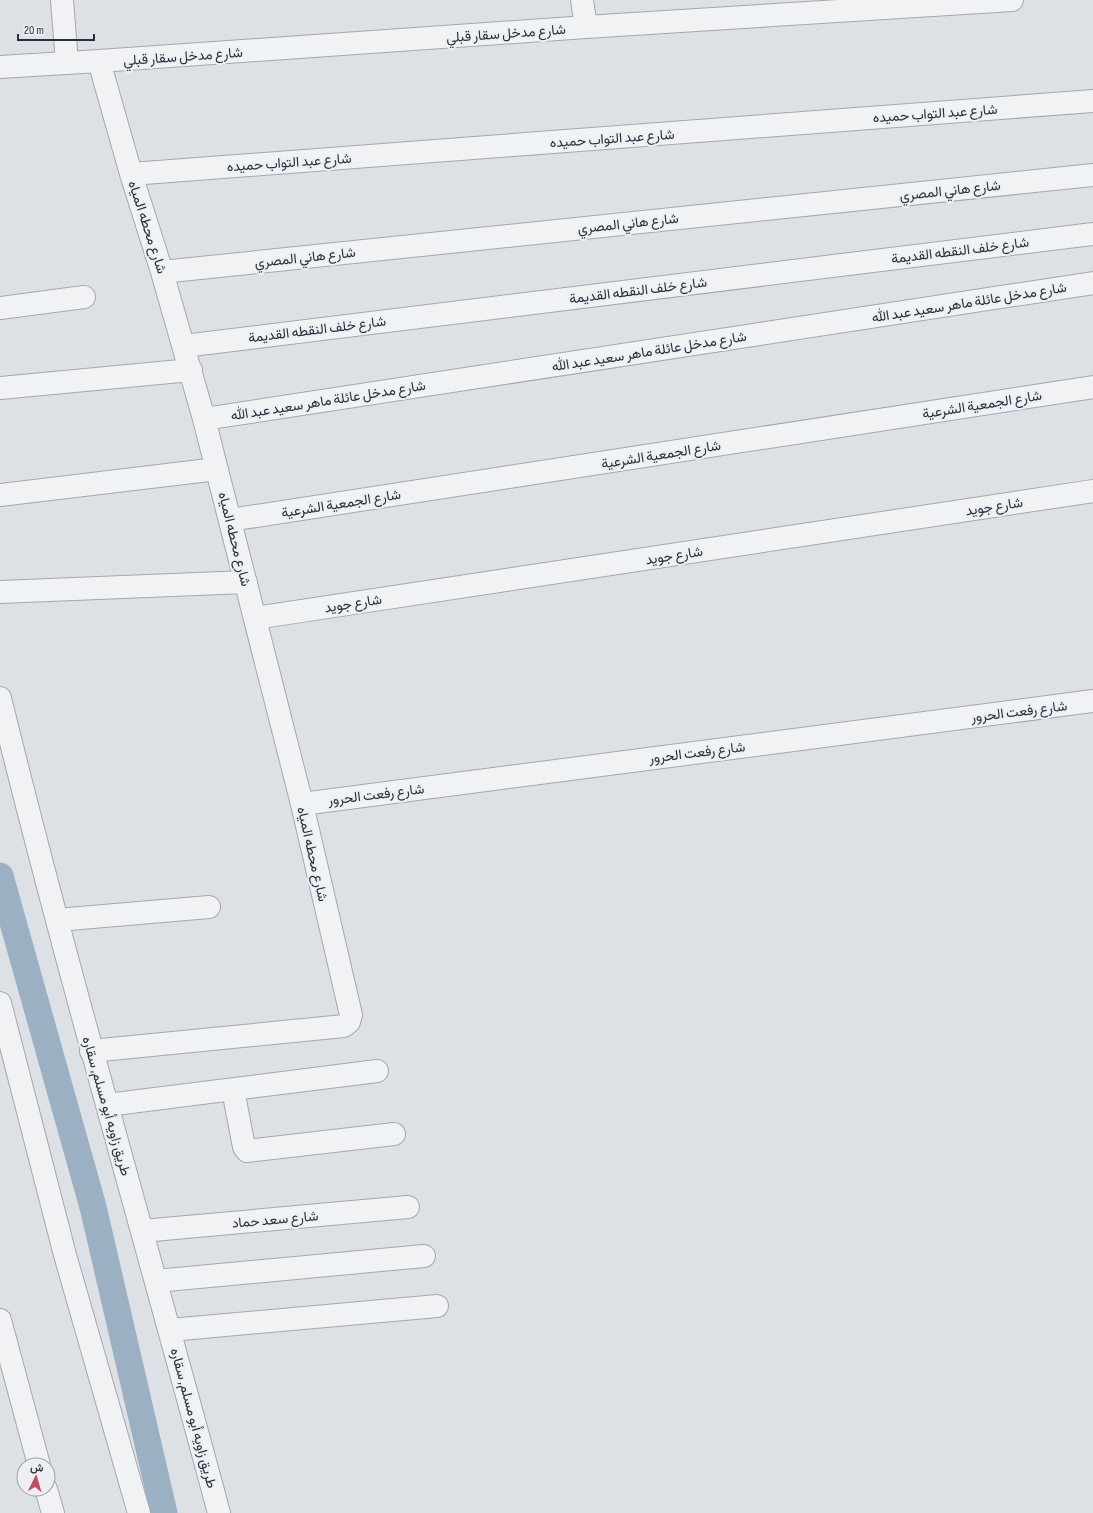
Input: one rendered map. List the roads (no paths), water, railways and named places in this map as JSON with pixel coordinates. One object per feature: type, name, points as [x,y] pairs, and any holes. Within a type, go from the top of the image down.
[{"type":"street","points":[[62,0],[67,63]]},
{"type":"street","points":[[582,0],[586,27]]},
{"type":"street","name":"شارع مدخل سقار قبلي","points":[[0,67],[99,62],[586,27],[1012,0]]},
{"type":"street","name":"شارع محطه المياه","points":[[92,1050],[344,1026],[349,1022],[351,1015],[302,804],[204,419],[184,346],[131,174],[99,62]]},
{"type":"street","name":"شارع عبد التواب حميده","points":[[131,174],[1093,101]]},
{"type":"street","name":"شارع هاني المصري","points":[[162,272],[1093,175]]},
{"type":"street","name":"شارع خلف النقطه القديمة","points":[[184,346],[1093,234]]},
{"type":"street","name":"شارع مدخل عائلة ماهر سعيد عبد الله","points":[[204,419],[1093,283]]},
{"type":"street","points":[[0,308],[84,297]]},
{"type":"street","points":[[0,388],[191,370]]},
{"type":"street","name":"شارع الجمعية الشرعية","points":[[230,520],[1093,387]]},
{"type":"street","points":[[0,495],[217,469]]},
{"type":"street","name":"شارع جويد","points":[[254,618],[1093,491]]},
{"type":"street","points":[[0,592],[246,582]]},
{"type":"street","name":"طريق زاويه أبو مسلم, سقاره","points":[[0,698],[57,920],[219,1513]]},
{"type":"street","name":"شارع رفعت الحرور","points":[[302,804],[1093,701]]},
{"type":"street","points":[[57,920],[209,906]]},
{"type":"street","points":[[0,1003],[66,1255],[139,1513]]},
{"type":"street","points":[[107,1105],[377,1071]]},
{"type":"street","points":[[233,1090],[244,1147],[248,1151],[394,1134]]},
{"type":"street","name":"شارع سعد حماد","points":[[142,1231],[408,1207]]},
{"type":"street","points":[[156,1281],[424,1256]]},
{"type":"street","points":[[170,1330],[437,1306]]},
{"type":"street","points":[[0,1320],[37,1457]]},
{"type":"street","points":[[48,1497],[53,1513]]},
{"type":"waterway","points":[[0,876],[93,1207],[164,1513]]}]
